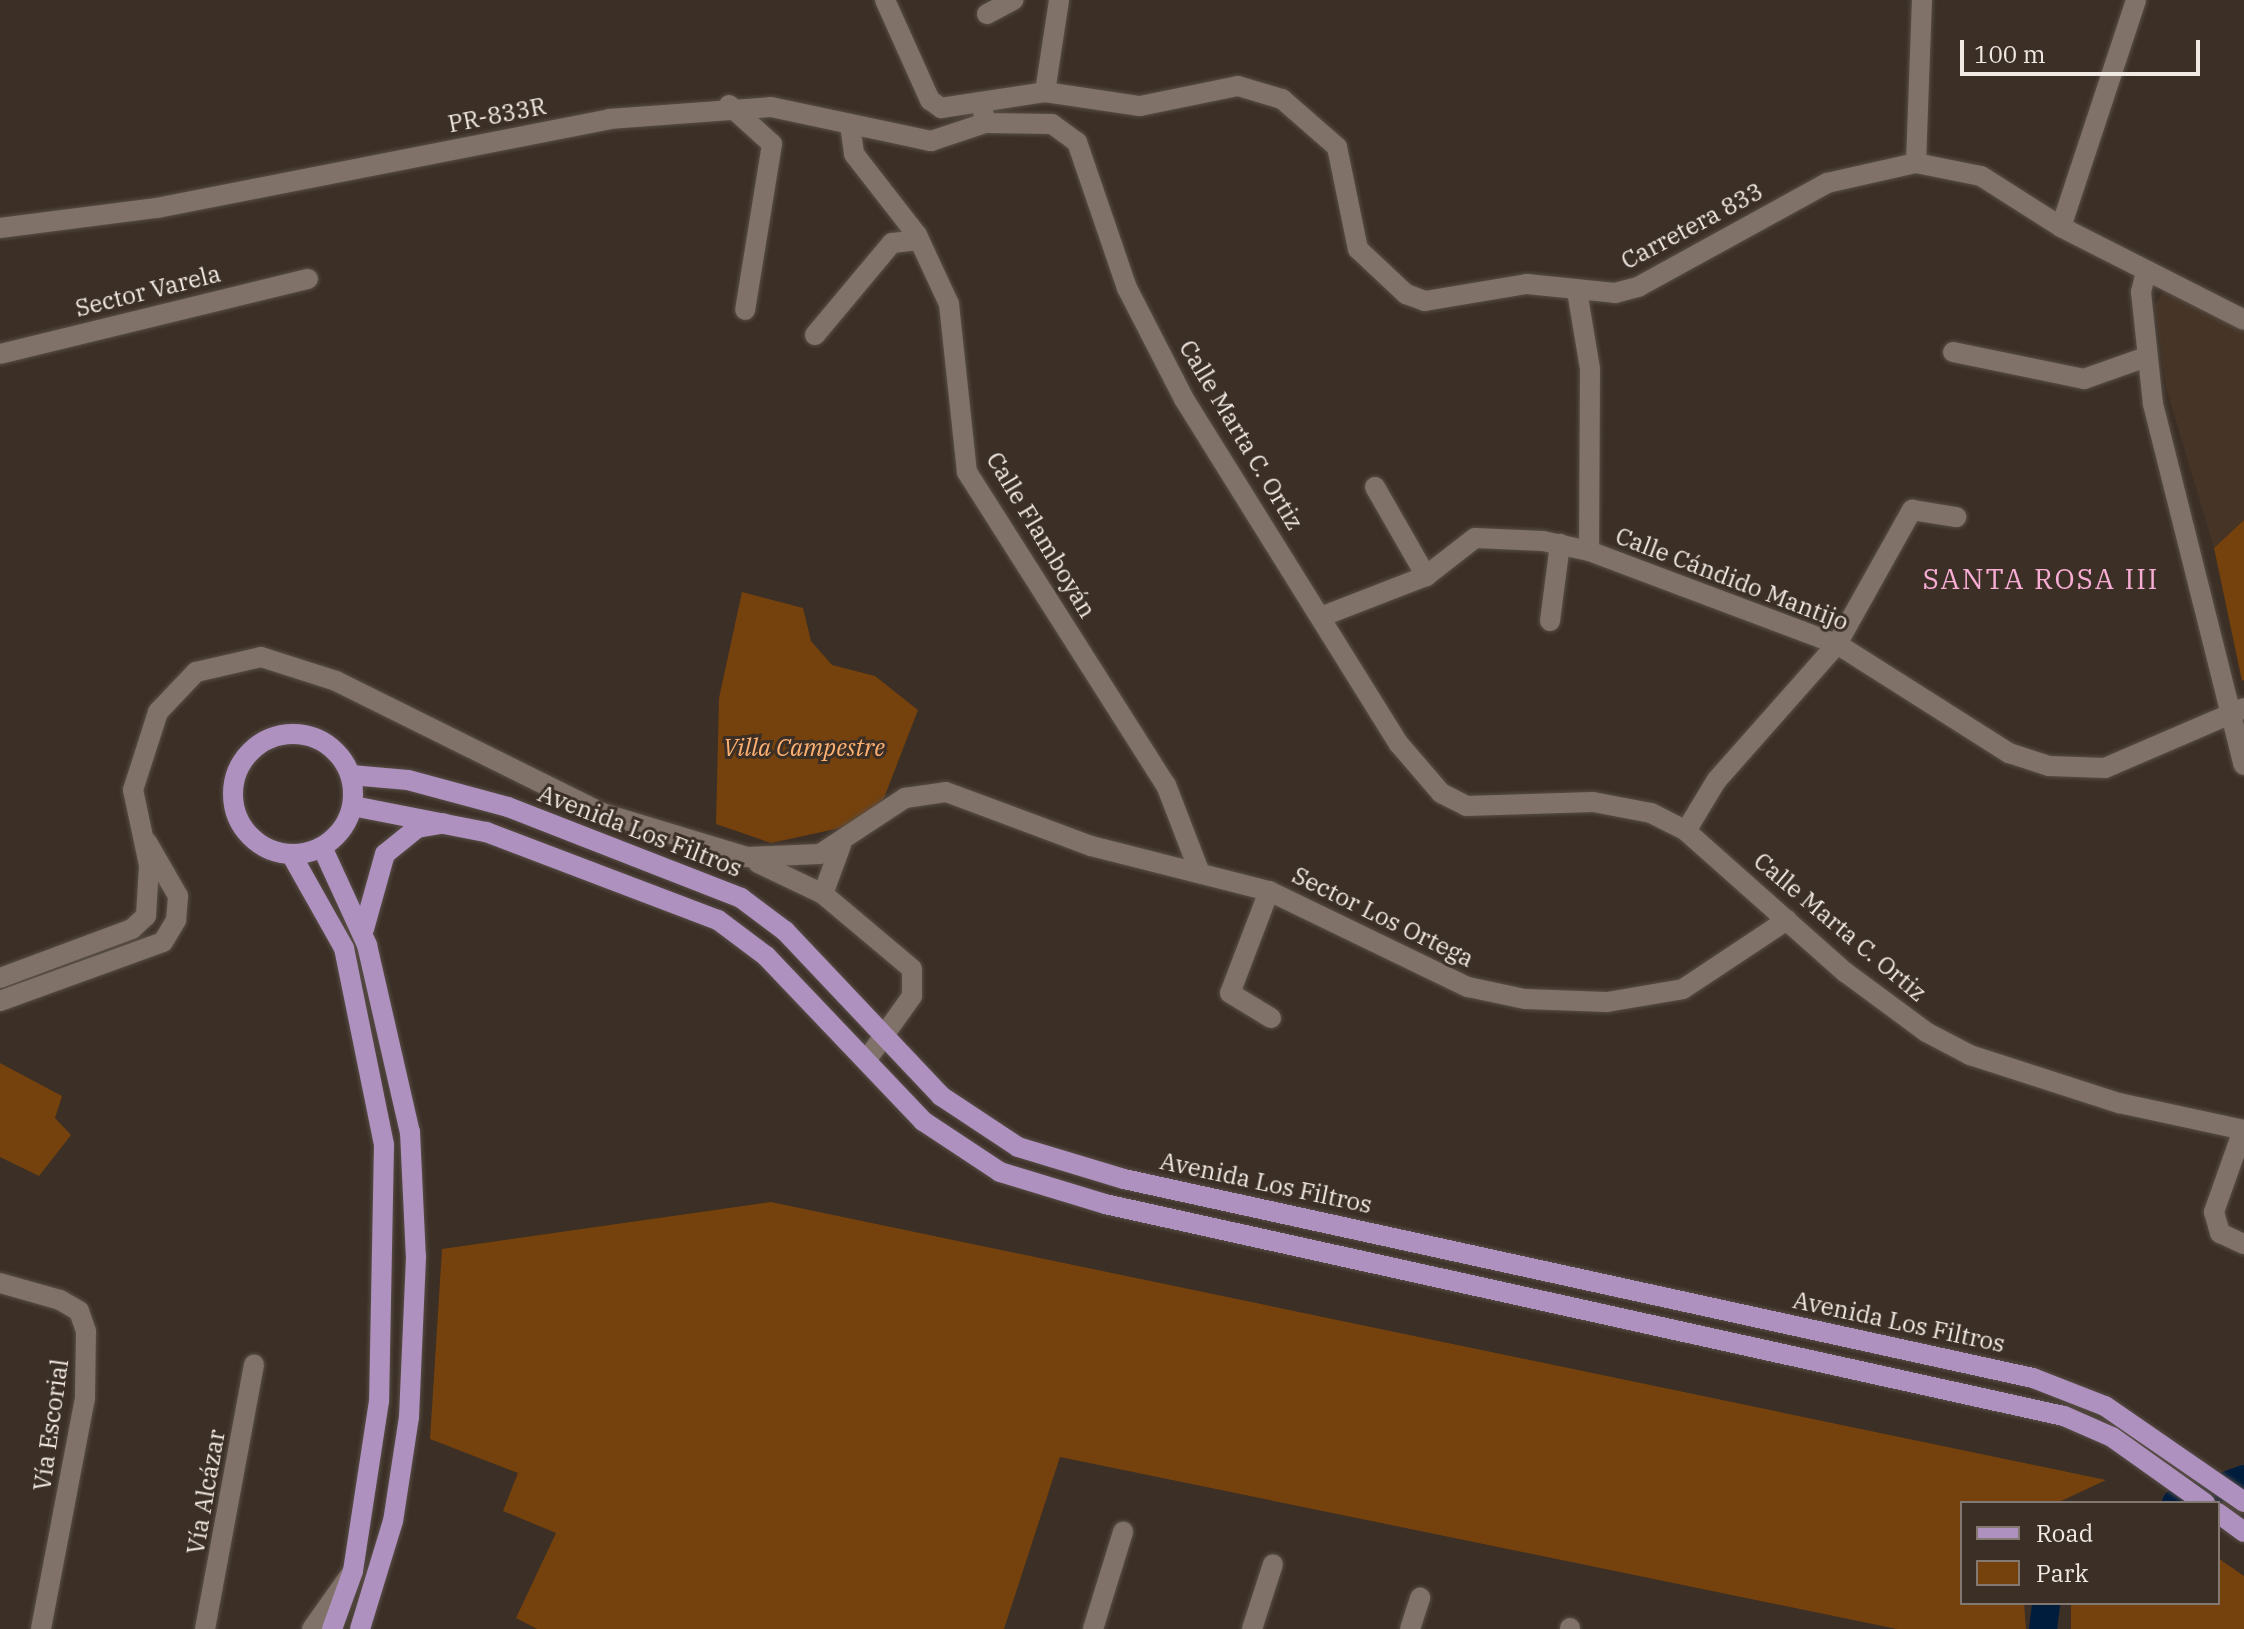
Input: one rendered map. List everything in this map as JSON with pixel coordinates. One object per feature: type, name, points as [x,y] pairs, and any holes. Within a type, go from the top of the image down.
[{"type":"main road","points":[[281,734],[305,734],[327,743],[351,775],[353,806],[345,828],[322,847],[291,854],[260,846],[243,829],[234,795],[242,761],[281,734]]},
{"type":"main road","name":"Avenida Los Filtros","points":[[351,775],[456,791],[711,881],[765,913],[887,1035],[941,1096],[987,1131],[1056,1161],[2033,1378],[2116,1413],[2244,1502]]},
{"type":"main road","points":[[353,806],[454,823],[706,913],[746,938],[868,1058],[923,1121],[968,1156],[1037,1186],[2014,1403],[2097,1429],[2202,1501]]},
{"type":"main road","points":[[367,945],[367,902],[385,854],[417,828],[454,823]]},
{"type":"main road","points":[[322,847],[367,945],[410,1132],[416,1257],[407,1432],[379,1580],[360,1629]]},
{"type":"main road","points":[[291,854],[344,948],[384,1145],[385,1342],[353,1571],[332,1629]]},
{"type":"main road","points":[[2220,1514],[2244,1532]]},
{"type":"street","name":"Carretera 833","points":[[885,0],[930,100],[951,110],[984,114],[1045,92],[1140,106],[1256,86],[1318,124],[1337,147],[1358,249],[1406,294],[1450,302],[1527,284],[1577,291],[1638,287],[1827,183],[1916,163],[1981,176],[2061,227],[2244,320]]},
{"type":"street","points":[[987,14],[1013,0]]},
{"type":"street","points":[[1045,92],[1059,0]]},
{"type":"street","points":[[1916,163],[1922,0]]},
{"type":"street","points":[[2061,227],[2136,0]]},
{"type":"street","name":"PR-833R","points":[[0,228],[157,208],[609,119],[729,105],[931,141],[984,114]]},
{"type":"street","points":[[729,105],[772,144],[745,310]]},
{"type":"street","name":"Calle Marta C. Ortiz","points":[[984,114],[1052,124],[1077,142],[1127,288],[1184,399],[1323,616],[1399,744],[1441,793],[1466,806],[1622,806],[1686,831],[1892,1010],[1970,1055],[2149,1111],[2243,1130]]},
{"type":"street","name":"Calle Flamboyán","points":[[850,125],[854,154],[919,240],[949,304],[967,472],[1166,785],[1200,873]]},
{"type":"street","points":[[815,335],[892,243],[919,240]]},
{"type":"street","points":[[2146,272],[2146,357],[2235,712],[2244,765]]},
{"type":"street","name":"Sector Varela","points":[[0,354],[308,279]]},
{"type":"street","points":[[1577,291],[1590,369],[1589,551]]},
{"type":"street","points":[[1953,352],[2084,379],[2146,357]]},
{"type":"street","points":[[1375,487],[1426,576]]},
{"type":"street","points":[[1686,831],[1716,781],[1837,644],[1912,510],[1956,517]]},
{"type":"street","name":"Calle Cándido Mantijo","points":[[1323,616],[1426,576],[1475,538],[1560,544],[1589,551],[1837,644],[2009,753],[2049,766],[2105,768],[2235,712]]},
{"type":"street","points":[[1550,621],[1560,544]]},
{"type":"street","points":[[0,978],[132,929],[146,916],[149,865],[142,835],[135,770],[158,712],[196,672],[261,657],[336,681],[602,813],[747,857],[823,894],[912,969],[912,996],[868,1058]]},
{"type":"street","name":"Sector Los Ortega","points":[[747,857],[802,858],[841,845],[905,798],[946,792],[1091,846],[1269,891],[1468,987],[1560,1003],[1683,989],[1787,920]]},
{"type":"street","points":[[0,1001],[163,942],[176,920],[178,896],[142,835]]},
{"type":"street","points":[[823,894],[841,845]]},
{"type":"street","points":[[1269,891],[1230,993],[1271,1018]]},
{"type":"street","points":[[2243,1130],[2214,1212],[2220,1233],[2244,1244]]},
{"type":"street","name":"Vía Escorial","points":[[0,1283],[60,1300],[79,1311],[86,1331],[85,1398],[41,1629]]},
{"type":"street","name":"Vía Alcázar","points":[[205,1629],[254,1364]]},
{"type":"street","points":[[1093,1629],[1123,1532]]},
{"type":"street","points":[[1252,1629],[1273,1564]]},
{"type":"street","points":[[312,1629],[353,1571]]},
{"type":"street","points":[[1410,1629],[1420,1598]]},
{"type":"shaded area","points":[[2163,291],[2244,330],[2244,520],[2214,548],[2166,387],[2155,305]]},
{"type":"green space","points":[[2244,520],[2244,680],[2242,681],[2214,548]]},
{"type":"green space","name":"Villa Campestre","points":[[742,592],[803,608],[811,641],[832,665],[875,676],[918,710],[884,798],[854,825],[771,843],[716,824],[719,698]]},
{"type":"green space","points":[[0,1063],[62,1096],[55,1118],[71,1135],[39,1176],[0,1157]]},
{"type":"green space","points":[[771,1202],[2106,1480],[2061,1501],[1960,1501],[1960,1605],[2024,1605],[2026,1629],[1897,1629],[1060,1457],[1004,1629],[537,1629],[516,1618],[556,1533],[503,1511],[518,1473],[430,1439],[442,1249]]},
{"type":"green space","points":[[2220,1559],[2244,1576],[2244,1629],[2071,1629],[2071,1605],[2220,1605]]},
{"type":"waterway","points":[[2182,1501],[2244,1479]]},
{"type":"waterway","points":[[2043,1629],[2046,1605]]},
{"type":"district","name":"SANTA ROSA III","points":[[2041,579]]}]
